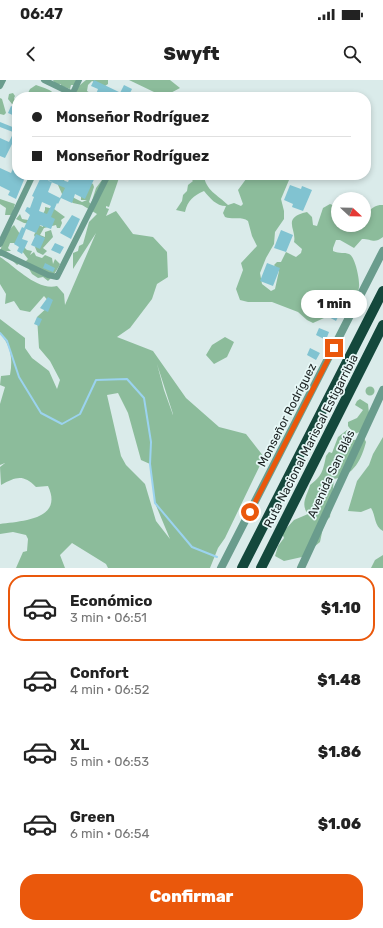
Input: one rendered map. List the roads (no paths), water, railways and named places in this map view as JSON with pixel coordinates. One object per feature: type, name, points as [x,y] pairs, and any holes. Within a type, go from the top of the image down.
[{"type":"highway","name":"Ruta Nacional Mariscal Estigarribia","points":[[242,568],[383,291]]},
{"type":"highway","name":"Ruta Nacional Mariscal Estigarribia","points":[[261,568],[383,325]]},
{"type":"street","points":[[0,86],[3,80]]},
{"type":"street","points":[[44,80],[66,92]]},
{"type":"street","points":[[73,92],[79,80]]},
{"type":"street","points":[[0,244],[31,180]]},
{"type":"street","points":[[0,252],[57,278],[106,180]]},
{"type":"street","name":"Monseñor Rodríguez","points":[[221,568],[383,251]]},
{"type":"street","points":[[374,270],[383,260]]},
{"type":"street","name":"Avenida San Blás","points":[[301,568],[383,390]]},
{"type":"waterway","points":[[0,333],[7,341],[19,377],[41,413],[62,424],[80,414],[96,380],[127,379],[144,398],[151,442],[150,464],[155,503],[192,547],[217,557]]}]
